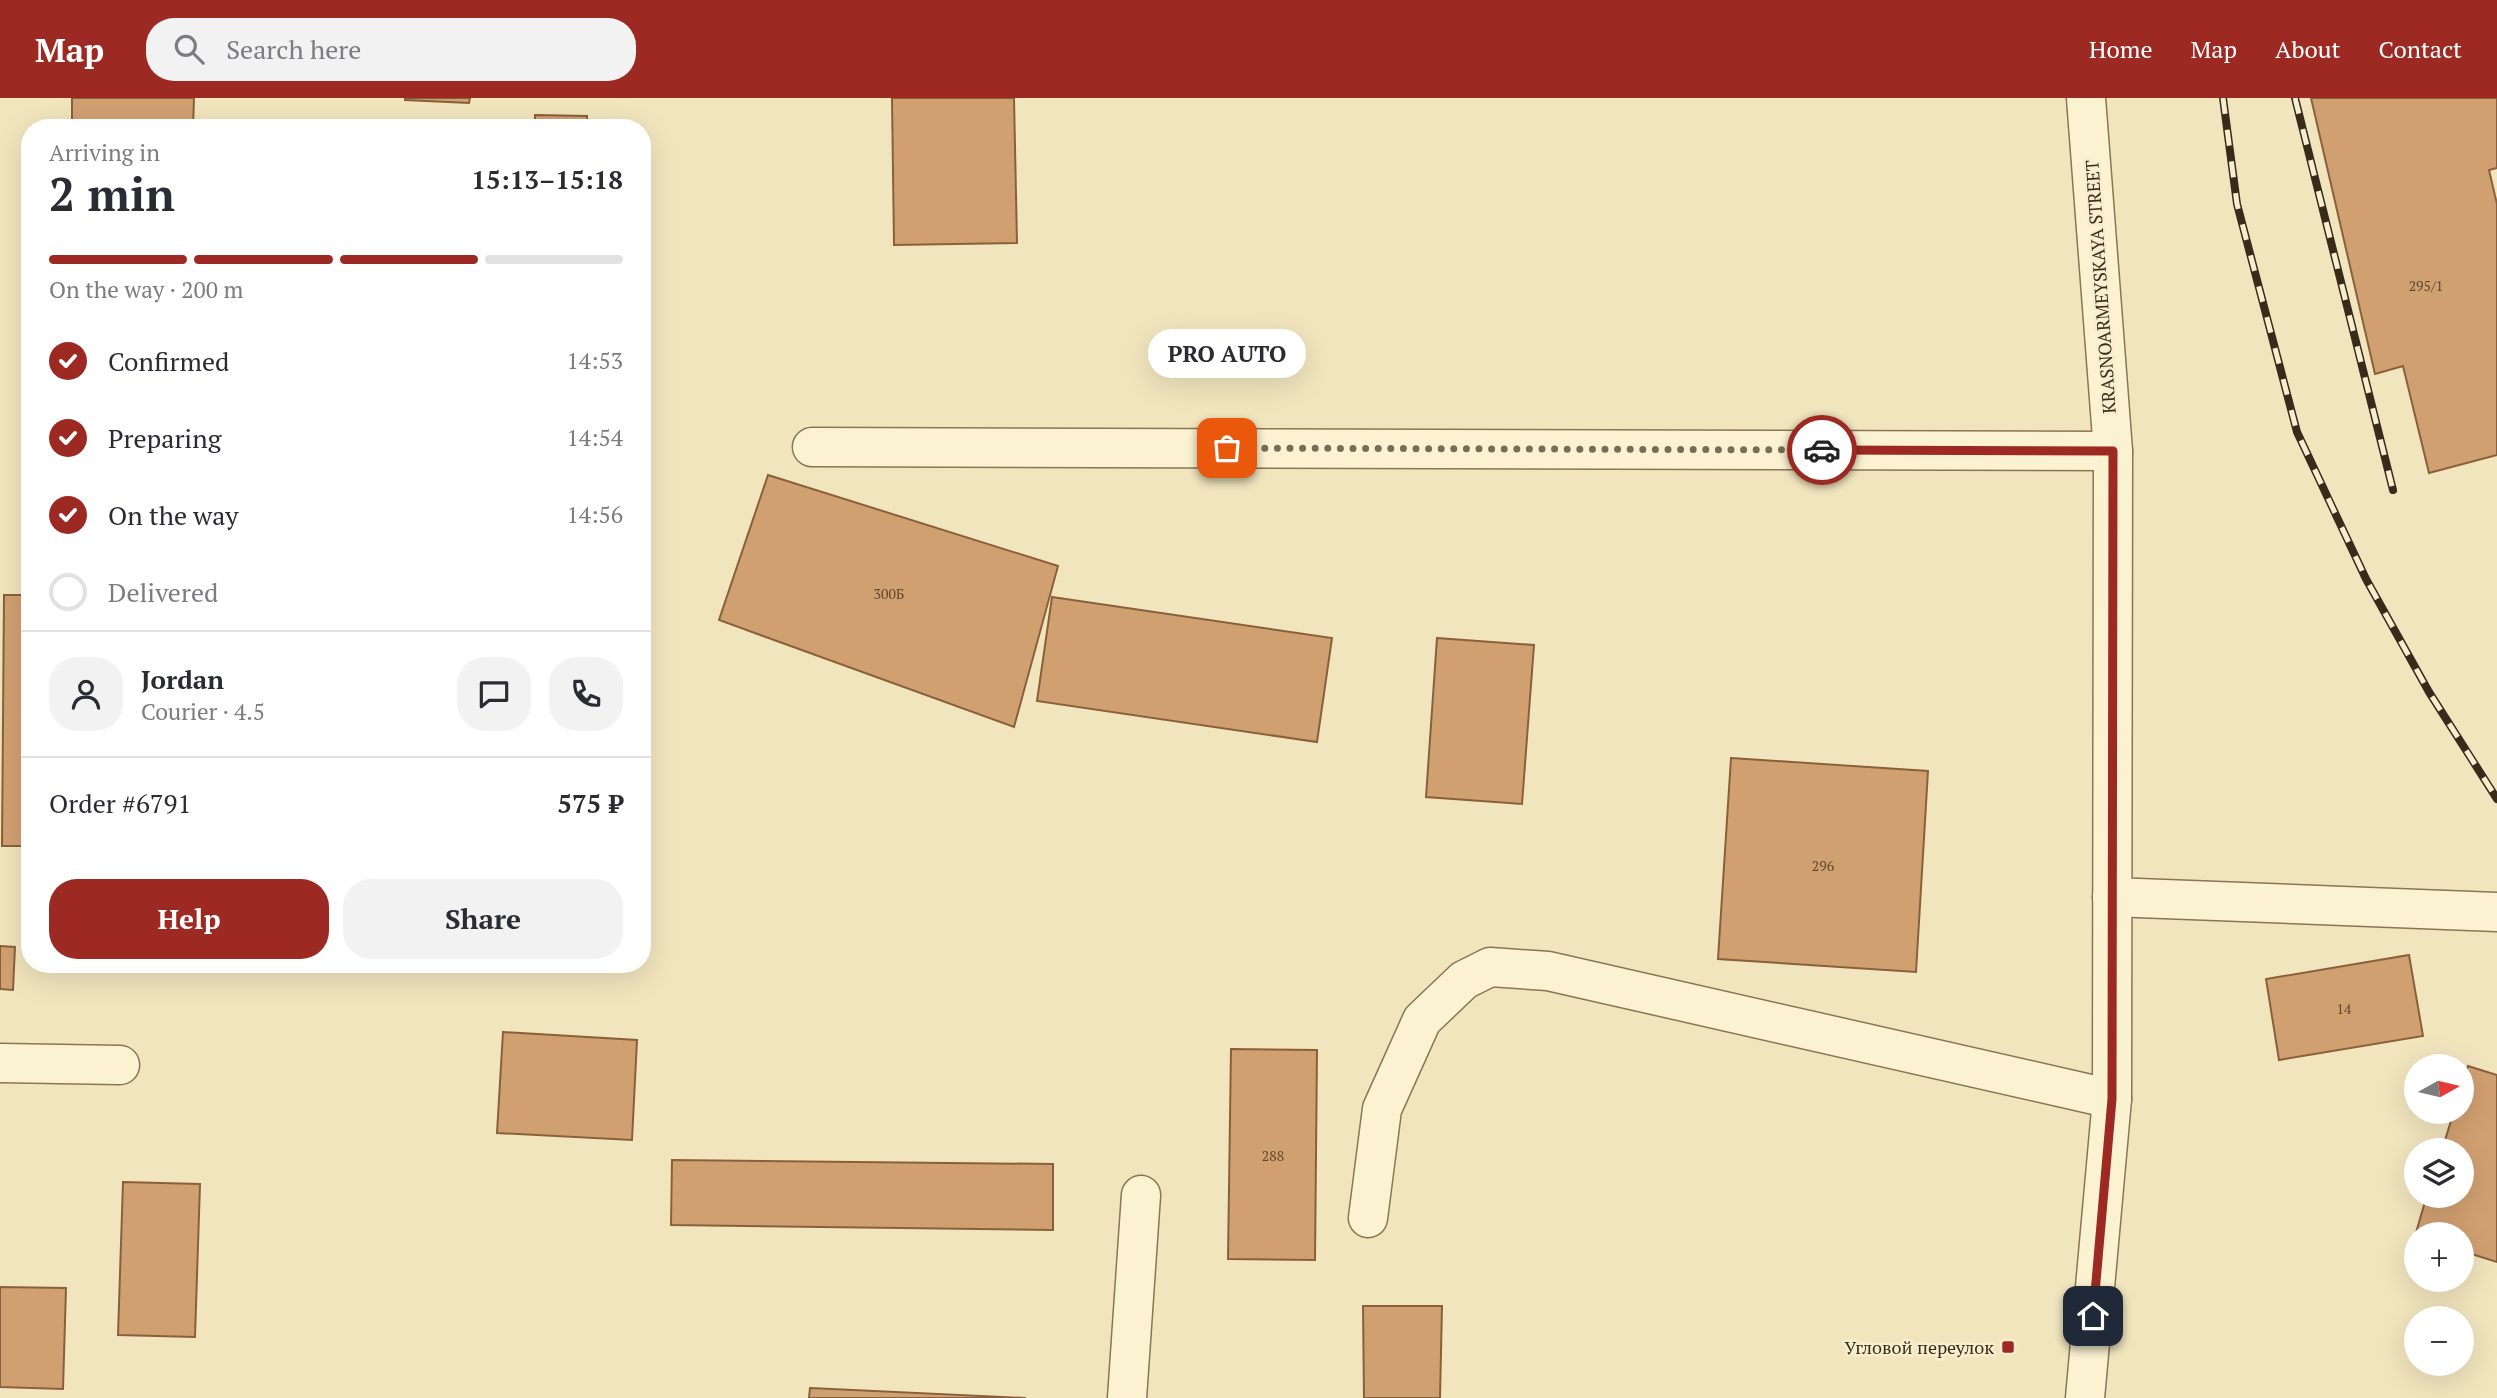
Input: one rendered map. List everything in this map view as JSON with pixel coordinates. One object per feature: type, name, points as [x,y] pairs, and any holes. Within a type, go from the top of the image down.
[{"type":"street","name":"KRASNOARMEYSKAYA STREET","points":[[2085,1398],[2112,1099],[2113,451],[2086,98]]},
{"type":"street","points":[[812,447],[2113,451]]},
{"type":"street","points":[[2112,897],[2497,912]]},
{"type":"street","points":[[1368,1218],[1382,1109],[1422,1020],[1464,980],[1490,967],[1548,971],[2112,1099]]},
{"type":"street","points":[[0,1063],[120,1066]]},
{"type":"street","points":[[1127,1398],[1141,1195]]},
{"type":"building","points":[[72,98],[194,98],[193,119],[72,119]]},
{"type":"building","points":[[405,98],[470,98],[469,103]]},
{"type":"building","points":[[892,98],[1014,98],[1017,243],[894,245]]},
{"type":"building","points":[[2311,98],[2497,98],[2497,168],[2489,170],[2497,204],[2497,455],[2429,473],[2403,366],[2375,374]]},
{"type":"building","points":[[535,115],[587,116],[587,119],[535,119]]},
{"type":"building","points":[[768,475],[1058,566],[1014,727],[719,620]]},
{"type":"building","points":[[4,595],[21,595],[21,846],[2,846]]},
{"type":"building","points":[[1052,597],[1332,638],[1317,742],[1037,701]]},
{"type":"building","points":[[1437,638],[1534,645],[1522,804],[1426,797]]},
{"type":"building","points":[[1731,758],[1928,771],[1916,972],[1718,959]]},
{"type":"building","points":[[0,946],[15,947],[13,990],[0,989]]},
{"type":"building","points":[[2409,955],[2423,1036],[2279,1060],[2266,979]]},
{"type":"building","points":[[503,1032],[637,1040],[632,1140],[497,1133]]},
{"type":"building","points":[[1231,1049],[1317,1050],[1315,1260],[1228,1259]]},
{"type":"building","points":[[2474,1068],[2497,1075],[2497,1262],[2474,1255],[2474,1222],[2419,1222],[2423,1208],[2474,1208],[2474,1138],[2446,1138],[2450,1124],[2474,1124]]},
{"type":"building","points":[[672,1160],[1053,1164],[1053,1230],[671,1225]]},
{"type":"building","points":[[123,1182],[200,1184],[195,1337],[118,1335]]},
{"type":"building","points":[[0,1287],[66,1288],[63,1389],[0,1387]]},
{"type":"building","points":[[1363,1306],[1442,1306],[1440,1398],[1364,1398]]},
{"type":"building","points":[[810,1388],[1026,1398],[809,1398]]},
{"type":"railway","points":[[2223,98],[2237,204],[2297,432],[2366,579],[2429,692],[2497,799]]},
{"type":"railway","points":[[2295,98],[2393,490]]},
{"type":"way so far","points":[[1227,448],[1822,450]]},
{"type":"place","name":"PRO AUTO","points":[[1227,448]]},
{"type":"place","name":"Угловой переулок","points":[[2008,1347]]},
{"type":"route","points":[[1822,450],[2113,451],[2112,1099],[2093,1316]]}]
